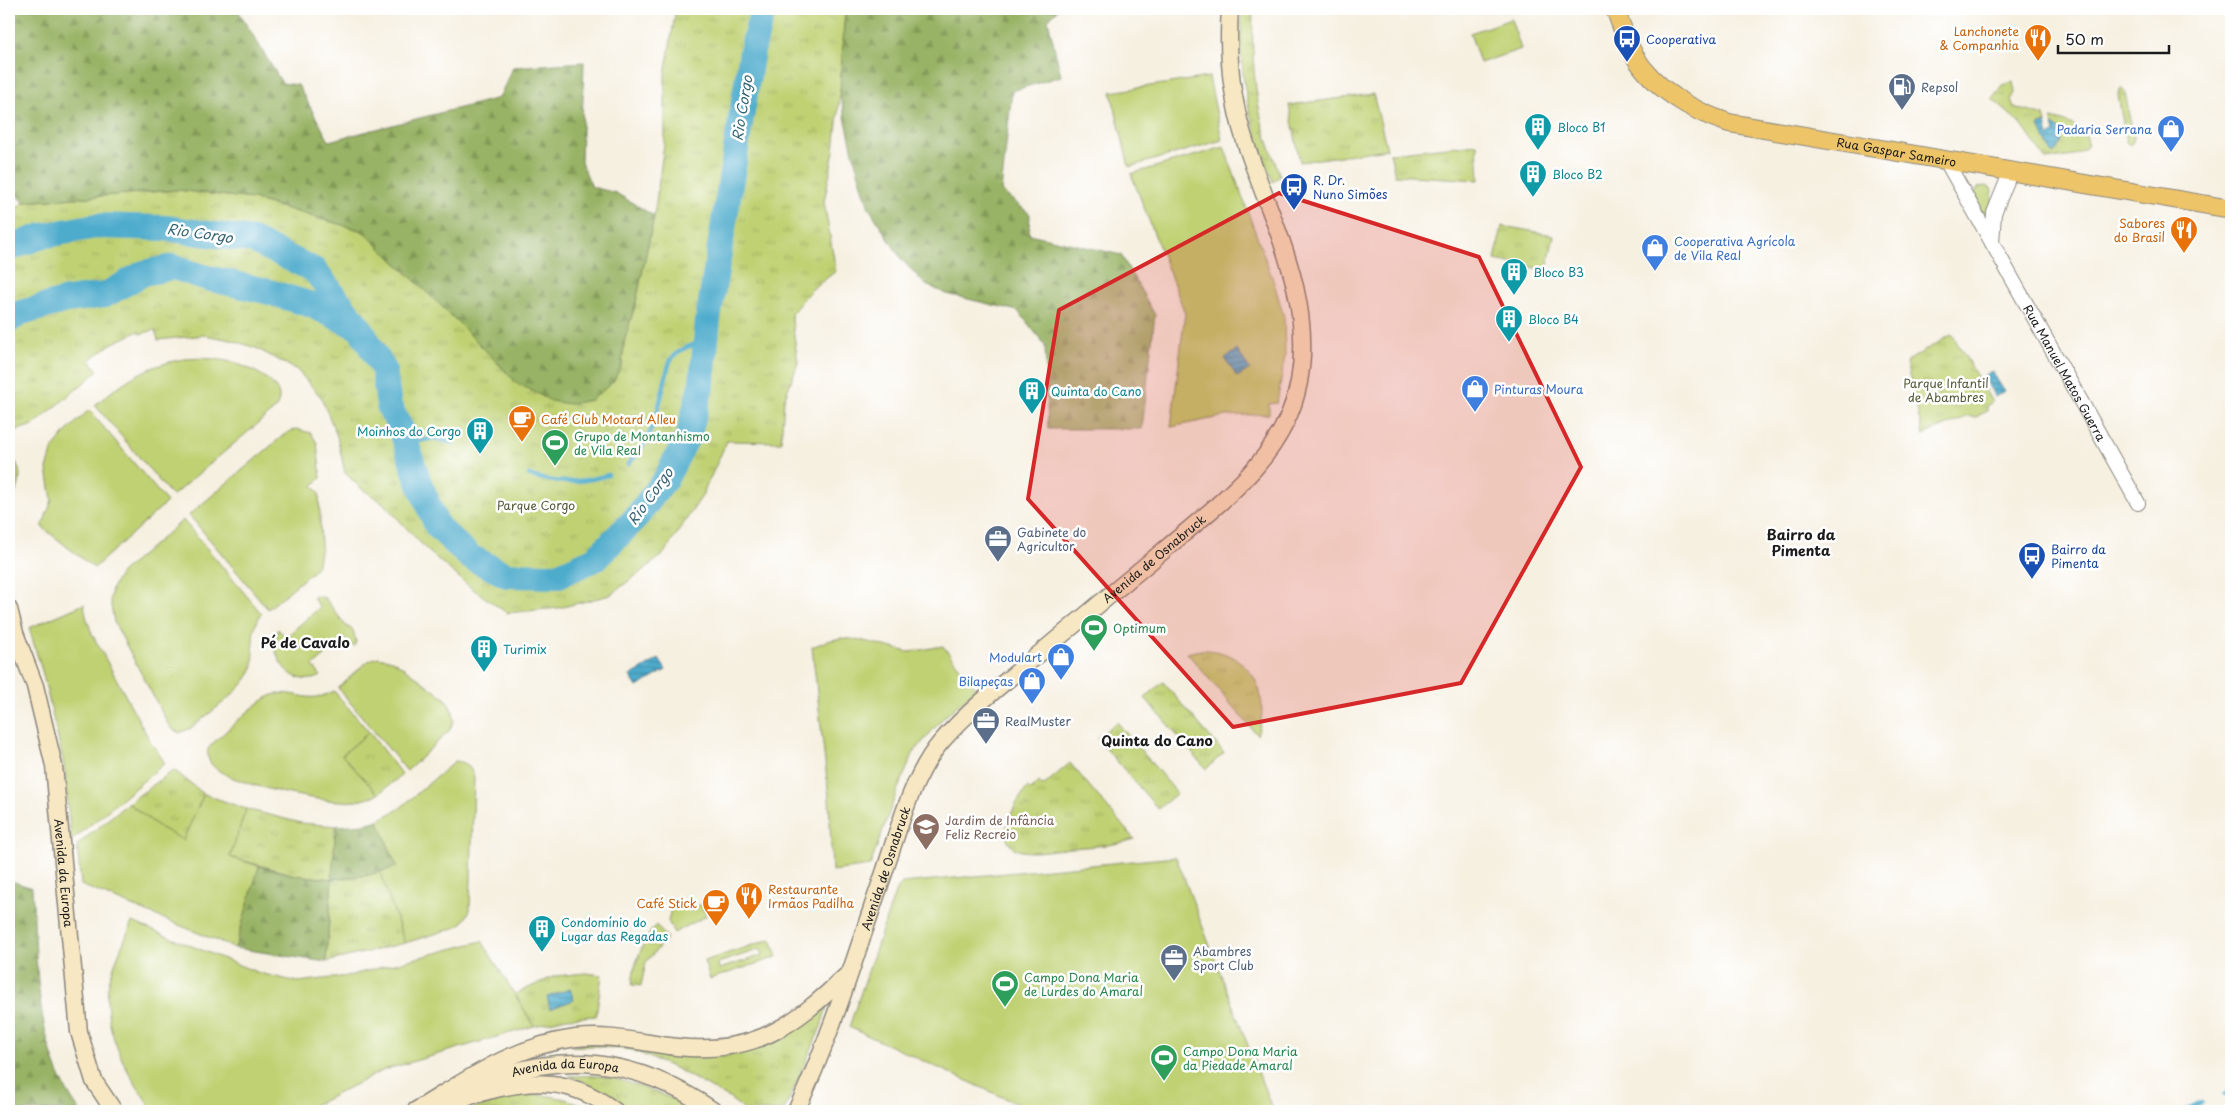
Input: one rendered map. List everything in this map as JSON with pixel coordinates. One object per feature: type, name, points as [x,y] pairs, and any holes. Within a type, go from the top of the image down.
[{"type":"main road","name":"Avenida de Osnabruck","points":[[796,1111],[822,1049],[902,820],[925,766],[935,750],[990,694],[1247,478],[1270,450],[1288,417],[1297,392],[1301,368],[1300,312],[1294,280],[1281,234],[1244,138],[1237,109],[1230,63],[1230,9]]},
{"type":"main road","name":"Rua Gaspar Sameiro","points":[[1615,9],[1630,46],[1646,71],[1676,98],[1704,114],[1738,126],[1945,159],[2231,209]]},
{"type":"main road","name":"Avenida da Europa","points":[[9,609],[12,629],[35,686],[54,766],[59,803],[79,1032],[94,1081],[114,1111]]},
{"type":"main road","points":[[415,1111],[494,1064],[522,1050],[545,1044],[576,1038],[606,1037],[627,1038],[677,1047],[711,1047],[760,1039],[791,1023],[849,974]]},
{"type":"main road","points":[[806,1111],[818,1077],[822,1049]]},
{"type":"main road","name":"Avenida da Europa","points":[[415,1111],[496,1076],[531,1067],[566,1062],[600,1064],[637,1073],[685,1094],[714,1111]]},
{"type":"main road","points":[[415,1111],[507,1086],[541,1082],[565,1086],[586,1093],[615,1111]]},
{"type":"street","name":"Rua Manuel Matos Guerra","points":[[1945,159],[2138,503]]},
{"type":"street","points":[[1992,243],[1994,213],[2011,171]]},
{"type":"highlighted area","points":[[1279,193],[1479,257],[1581,467],[1461,683],[1233,727],[1028,499],[1059,310]]},
{"type":"green space","points":[[9,9],[237,9],[282,83],[298,85],[329,141],[499,98],[513,67],[584,62],[581,162],[592,187],[616,193],[654,216],[636,302],[624,342],[622,364],[613,382],[591,400],[569,404],[551,401],[517,383],[460,324],[363,231],[253,199],[178,190],[24,202],[9,188]]},
{"type":"green space","name":"Parque Corgo","points":[[676,9],[845,9],[840,94],[834,151],[824,202],[836,271],[811,290],[791,314],[798,363],[784,400],[781,442],[727,441],[702,496],[662,556],[610,595],[559,608],[507,613],[470,587],[427,550],[382,502],[362,489],[345,473],[337,436],[321,397],[297,370],[256,348],[231,340],[205,335],[158,340],[155,330],[140,334],[139,331],[111,344],[90,360],[98,371],[34,425],[17,430],[9,428],[9,213],[24,202],[178,190],[253,199],[363,231],[460,324],[517,383],[622,364],[624,342],[636,302],[654,216],[665,137],[665,75]]},
{"type":"green space","points":[[845,9],[1058,9],[1048,20],[1061,76],[1012,91],[1001,191],[1030,214],[1029,234],[1121,255],[1155,315],[1142,429],[1048,429],[1045,345],[1018,311],[947,294],[926,285],[902,260],[869,208],[855,161],[840,94]]},
{"type":"green space","points":[[1242,9],[1253,9],[1254,61],[1260,113],[1280,176],[1273,182],[1251,118],[1243,77],[1241,56]]},
{"type":"green space","points":[[1511,19],[1521,49],[1480,63],[1470,33]]},
{"type":"green space","points":[[1209,77],[1222,140],[1129,167],[1111,92]]},
{"type":"green space","points":[[2013,82],[2015,93],[2011,100],[2014,107],[2044,116],[2046,123],[2039,125],[2053,154],[2062,142],[2061,135],[2051,118],[2070,123],[2081,130],[2087,140],[2087,147],[2073,156],[2046,160],[2021,124],[1992,99],[2003,85]]},
{"type":"green space","points":[[2121,88],[2125,92],[2133,136],[2133,142],[2130,145],[2126,142],[2118,94]]},
{"type":"green space","points":[[1373,94],[1387,149],[1300,162],[1289,105]]},
{"type":"green space","points":[[1477,144],[1479,180],[1395,175],[1390,153]]},
{"type":"green space","points":[[1224,147],[1274,283],[1284,317],[1285,356],[1277,403],[1269,404],[1269,414],[1226,416],[1171,427],[1185,313],[1131,174]]},
{"type":"green space","points":[[1979,187],[1991,188],[1992,199],[1991,207],[1984,216],[1982,215],[1975,192]]},
{"type":"green space","points":[[1502,226],[1554,235],[1547,270],[1495,260]]},
{"type":"green space","name":"Parque Infantil de Abambres","points":[[1952,334],[1992,402],[1987,406],[1987,411],[1974,418],[1969,416],[1923,435],[1906,362]]},
{"type":"green space","points":[[184,359],[216,359],[245,367],[265,378],[273,385],[278,392],[279,401],[274,410],[172,496],[95,405],[136,375],[170,362]]},
{"type":"green space","points":[[89,410],[167,502],[94,568],[42,527],[52,500],[47,469],[53,448],[67,431]]},
{"type":"green space","points":[[296,429],[311,433],[317,443],[321,478],[313,485],[319,493],[321,546],[318,563],[312,572],[268,609],[189,515],[285,434]]},
{"type":"green space","points":[[9,454],[17,465],[20,477],[17,490],[9,501]]},
{"type":"green space","points":[[183,520],[262,614],[258,618],[254,631],[254,656],[252,669],[248,677],[225,701],[191,728],[180,733],[173,730],[168,724],[114,622],[110,600],[112,588],[121,573]]},
{"type":"green space","points":[[316,596],[325,598],[346,626],[353,630],[356,642],[354,647],[345,638],[313,666],[321,676],[310,679],[300,678],[284,668],[279,659],[275,639],[278,629],[286,637],[320,607],[313,598]]},
{"type":"green space","points":[[84,604],[92,634],[150,741],[165,763],[71,841],[64,765],[43,674],[29,628]]},
{"type":"green space","points":[[842,638],[860,640],[909,652],[943,646],[977,689],[943,718],[914,752],[897,791],[870,866],[832,871],[829,798],[812,647]]},
{"type":"green space","points":[[1201,650],[1218,652],[1232,657],[1244,665],[1253,676],[1259,689],[1262,703],[1257,735],[1187,653]]},
{"type":"green space","points":[[378,657],[392,660],[407,670],[446,699],[453,712],[454,721],[449,731],[407,771],[338,688],[368,661]]},
{"type":"green space","points":[[1163,682],[1224,753],[1206,769],[1145,698]]},
{"type":"green space","points":[[334,691],[369,732],[342,755],[378,794],[357,801],[328,800],[294,795],[237,779],[223,773],[210,763],[208,749],[213,743],[253,707],[270,696],[292,694],[317,697]]},
{"type":"green space","points":[[1117,722],[1177,793],[1158,809],[1097,738]]},
{"type":"green space","points":[[369,732],[402,775],[378,794],[342,755]]},
{"type":"green space","points":[[455,761],[468,765],[474,777],[470,910],[464,921],[457,927],[405,943],[380,872],[397,867],[378,820],[399,809]]},
{"type":"green space","points":[[1070,763],[1134,839],[1112,844],[1040,852],[1022,851],[1012,847],[1007,840],[1008,821],[1023,793],[1028,787],[1031,790],[1039,782],[1043,786]]},
{"type":"green space","points":[[174,770],[204,794],[183,841],[159,827],[128,803]]},
{"type":"green space","points":[[204,794],[246,809],[230,857],[259,866],[235,948],[81,885],[77,845],[128,803],[159,827],[183,840]]},
{"type":"green space","points":[[246,809],[301,823],[336,826],[332,879],[295,875],[230,857]]},
{"type":"green space","points":[[378,820],[397,867],[365,876],[332,879],[336,826],[365,824]]},
{"type":"green space","points":[[1176,857],[1273,1111],[1033,1111],[849,1027],[896,890],[902,883]]},
{"type":"green space","points":[[259,866],[295,875],[332,879],[326,962],[235,948]]},
{"type":"green space","points":[[380,872],[405,943],[326,962],[332,879],[365,876]]},
{"type":"green space","points":[[9,880],[32,888],[37,975],[46,1033],[54,1060],[65,1086],[80,1111],[9,1111]]},
{"type":"green space","points":[[702,905],[706,916],[674,933],[668,921],[671,909]]},
{"type":"green space","points":[[132,922],[259,973],[298,982],[348,976],[482,941],[534,1026],[384,1070],[303,1111],[154,1111],[135,1084],[119,1053],[113,1037],[107,1004],[108,987],[115,963]]},
{"type":"green space","points":[[656,925],[667,938],[646,962],[641,986],[632,985],[639,953]]},
{"type":"green space","points":[[771,939],[777,957],[710,979],[704,961]],"holes":[[[761,949],[763,955],[719,969],[718,963]]]},
{"type":"green space","points":[[586,973],[602,975],[596,1016],[567,1018],[534,1026],[515,994],[555,976]]},
{"type":"green space","points":[[828,1003],[821,1027],[784,1111],[746,1111],[729,1098],[675,1068],[632,1050],[597,1046],[572,1046],[588,1042],[726,1053],[741,1051],[769,1043],[794,1031]]},
{"type":"green space","points":[[569,1076],[596,1076],[622,1080],[649,1089],[699,1111],[629,1111],[601,1090]]},
{"type":"green space","points":[[528,1094],[562,1098],[579,1103],[595,1111],[466,1111],[512,1096]]},
{"type":"water","points":[[2046,123],[2049,137],[2055,133],[2053,125],[2062,135],[2061,143],[2053,154],[2039,126]]},
{"type":"water","points":[[1237,350],[1250,369],[1237,377],[1225,358]]},
{"type":"water","points":[[1992,371],[2004,391],[1995,397],[1983,376]]},
{"type":"water","points":[[659,659],[666,670],[637,687],[630,676]]},
{"type":"water","points":[[570,989],[574,1000],[550,1009],[547,997]]},
{"type":"waterway","name":"Rio Corgo","points":[[9,248],[42,236],[96,226],[165,228],[252,240],[314,270],[360,328],[384,370],[389,406],[402,431],[418,480],[437,526],[470,557],[507,575],[557,576],[595,559],[635,519],[666,478],[689,434],[702,382],[708,320],[752,51],[763,9]]},
{"type":"waterway","name":"Rio Corgo","points":[[9,320],[21,313],[67,300],[105,295],[144,273],[173,267],[207,278],[266,291],[312,305],[353,325]]},
{"type":"waterway","points":[[628,464],[638,454],[651,429],[670,361],[681,350],[705,342]]},
{"type":"waterway","points":[[406,444],[434,438],[454,443]]},
{"type":"waterway","points":[[529,475],[559,482],[588,480],[608,475]]},
{"type":"waterway","points":[[2225,1094],[2231,1091]]},
{"type":"waterway","points":[[2185,1111],[2202,1103]]},
{"type":"place","name":"Lanchonete & Companhia","points":[[2038,62]]},
{"type":"place","name":"Cooperativa","points":[[1627,63]]},
{"type":"place","name":"Repsol","points":[[1902,111]]},
{"type":"place","name":"Bloco B1","points":[[1538,151]]},
{"type":"place","name":"Padaria Serrana","points":[[2171,153]]},
{"type":"place","name":"Bloco B2","points":[[1533,198]]},
{"type":"place","name":"R. Dr. Nuno Simões","points":[[1294,211]]},
{"type":"place","name":"Sabores do Brasil","points":[[2184,254]]},
{"type":"place","name":"Cooperativa Agrícola de Vila Real","points":[[1655,272]]},
{"type":"place","name":"Bloco B3","points":[[1514,296]]},
{"type":"place","name":"Bloco B4","points":[[1509,343]]},
{"type":"place","name":"Pinturas Moura","points":[[1475,413]]},
{"type":"place","name":"Quinta do Cano","points":[[1032,415]]},
{"type":"place","name":"Café Club Motard Alleu","points":[[522,443]]},
{"type":"place","name":"Moinhos do Corgo","points":[[480,455]]},
{"type":"place","name":"Grupo de Montanhismo de Vila Real","points":[[555,467]]},
{"type":"place","name":"Gabinete do Agricultor","points":[[998,563]]},
{"type":"place","name":"Bairro da Pimenta","points":[[2032,580]]},
{"type":"place","name":"Optimum","points":[[1094,652]]},
{"type":"place","name":"Turimix","points":[[484,673]]},
{"type":"place","name":"Modulart","points":[[1061,681]]},
{"type":"place","name":"Bilapeças","points":[[1032,705]]},
{"type":"place","name":"RealMuster","points":[[986,745]]},
{"type":"place","name":"Jardim de Infância Feliz Recreio","points":[[926,851]]},
{"type":"place","name":"Restaurante Irmãos Padilha","points":[[749,920]]},
{"type":"place","name":"Café Stick","points":[[716,927]]},
{"type":"place","name":"Condomínio do Lugar das Regadas","points":[[542,953]]},
{"type":"place","name":"Abambres Sport Club","points":[[1174,982]]},
{"type":"place","name":"Campo Dona Maria de Lurdes do Amaral","points":[[1005,1008]]},
{"type":"place","name":"Campo Dona Maria da Piedade Amaral","points":[[1164,1082]]},
{"type":"district","name":"Bairro da Pimenta","points":[[1801,542]]},
{"type":"district","name":"Pé de Cavalo","points":[[305,642]]},
{"type":"district","name":"Quinta do Cano","points":[[1157,740]]}]
